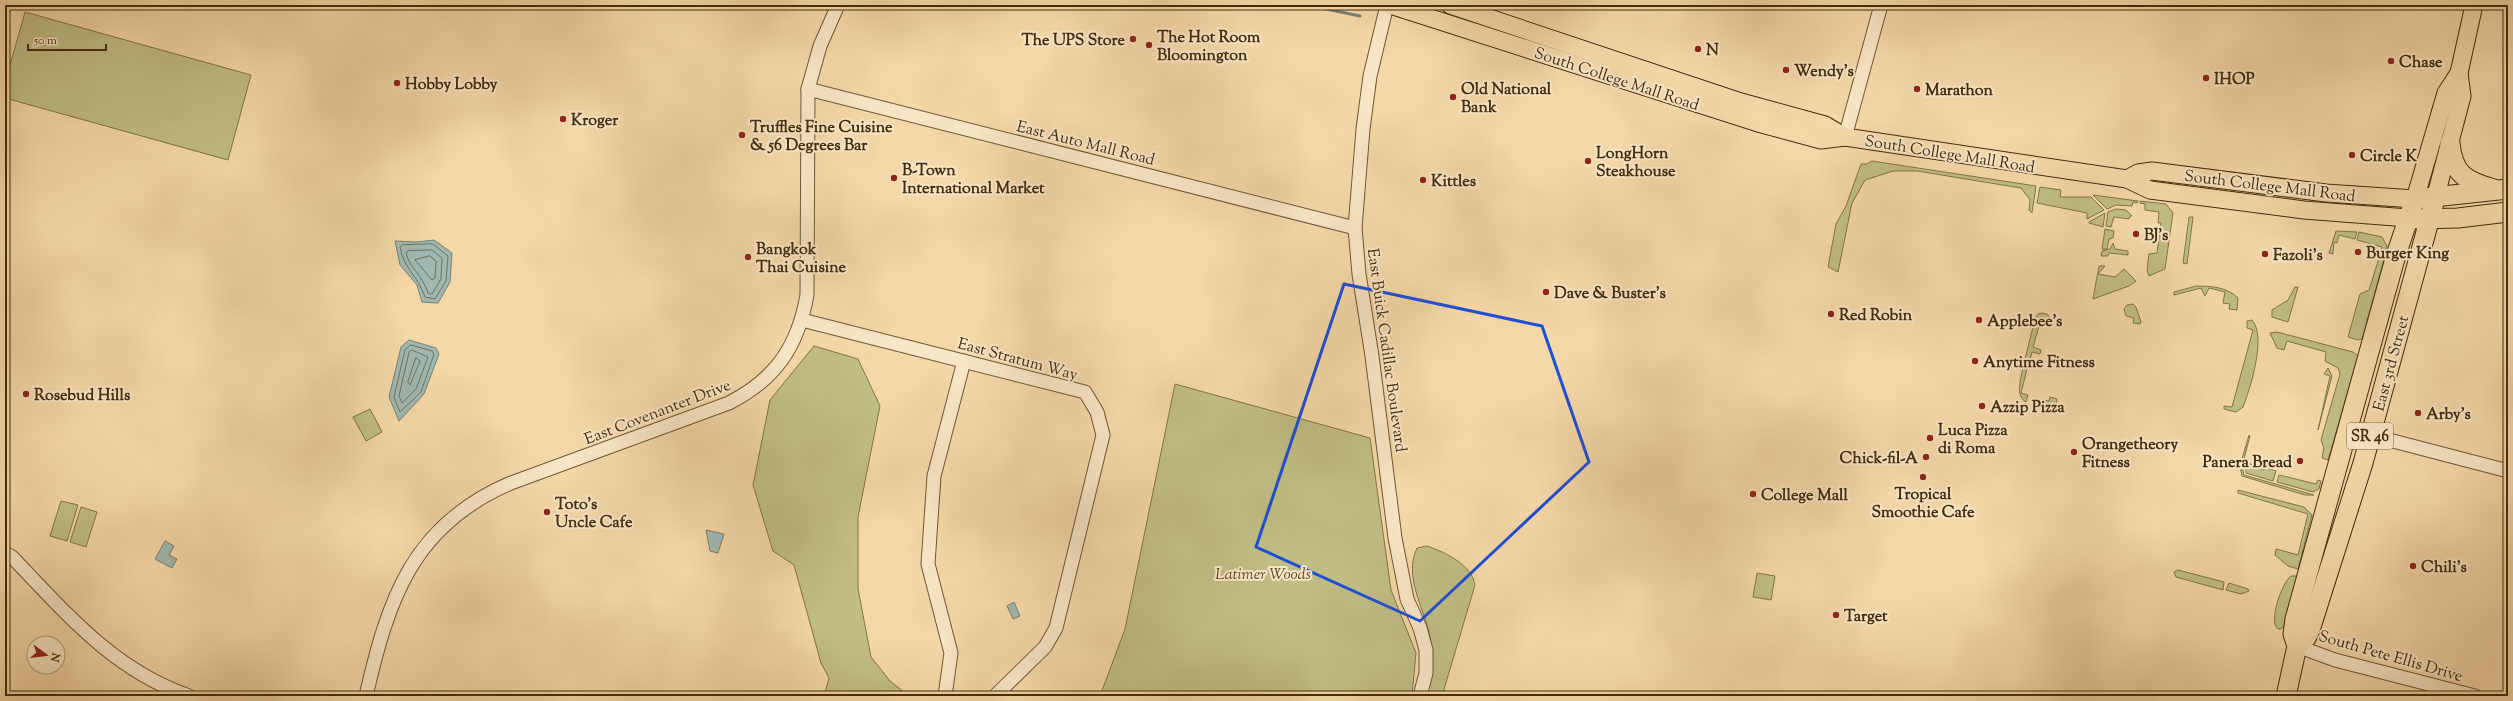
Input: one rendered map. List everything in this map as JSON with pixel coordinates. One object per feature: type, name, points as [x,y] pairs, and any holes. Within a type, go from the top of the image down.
[{"type":"highway","points":[[2450,143],[2454,160],[2462,176],[2502,190]]},
{"type":"highway","points":[[2415,199],[2435,199],[2502,190]]},
{"type":"highway","name":"East 3rd Street","points":[[2286,696],[2297,646],[2293,634],[2295,619],[2396,255],[2415,199]]},
{"type":"highway","name":"East 3rd Street","points":[[2297,646],[2306,638],[2310,630],[2370,435],[2435,199]]},
{"type":"highway","points":[[2408,218],[2458,218],[2508,212]]},
{"type":"main road","name":"South College Mall Road","points":[[1390,5],[1455,24],[1712,109],[1760,116],[1787,123],[1825,125],[1845,137],[2127,179],[2150,190],[2304,210],[2408,218]]},
{"type":"main road","name":"South College Mall Road","points":[[1450,5],[1722,95],[1760,116]]},
{"type":"main road","name":"East 3rd Street","points":[[2415,199],[2446,93],[2459,73],[2474,5]]},
{"type":"main road","name":"East 3rd Street","points":[[2435,199],[2463,93],[2459,73]]},
{"type":"main road","points":[[1712,109],[1722,95]]},
{"type":"main road","name":"South College Mall Road","points":[[2127,179],[2138,173],[2152,171],[2326,193],[2415,199]]},
{"type":"street","name":"East Covenanter Drive","points":[[366,696],[382,631],[396,592],[418,556],[450,521],[487,493],[742,396],[778,366],[793,344],[802,320],[807,295],[808,89],[820,46],[838,5]]},
{"type":"street","name":"East Buick Cadillac Boulevard","points":[[1387,5],[1370,76],[1363,129],[1355,228],[1359,274],[1372,356],[1396,545],[1407,599],[1420,628],[1426,650],[1426,673],[1420,696]]},
{"type":"street","points":[[1845,137],[1881,5]]},
{"type":"street","name":"East Auto Mall Road","points":[[808,89],[1355,228]]},
{"type":"street","name":"East Stratum Way","points":[[802,320],[1085,392],[1097,412],[1103,435],[1056,628],[1045,647],[995,696]]},
{"type":"street","points":[[945,696],[951,653],[928,564],[934,476],[964,361]]},
{"type":"street","points":[[2370,435],[2508,471]]},
{"type":"street","points":[[5,554],[12,557],[76,624],[109,654],[146,677],[188,696]]},
{"type":"street","name":"South Pete Ellis Drive","points":[[2297,646],[2335,660],[2476,696]]},
{"type":"highlighted area","points":[[1344,284],[1542,326],[1589,462],[1420,621],[1256,547]]},
{"type":"green space","points":[[25,12],[251,75],[228,160],[5,98],[5,83]]},
{"type":"green space","points":[[1872,161],[2036,186],[2032,213],[2029,210],[2030,200],[2021,188],[1917,171],[1893,171],[1865,180],[1852,203],[1838,272],[1828,267],[1836,224],[1846,206],[1861,164],[1867,164]]},
{"type":"green space","points":[[2040,187],[2061,190],[2060,197],[2091,197],[2104,210],[2087,219],[2087,213],[2037,203]]},
{"type":"green space","points":[[2093,195],[2138,201],[2137,203],[2133,202],[2132,206],[2116,205],[2107,209]]},
{"type":"green space","points":[[2140,201],[2166,204],[2173,213],[2165,269],[2149,276],[2147,270],[2149,254],[2157,253],[2161,223],[2158,223],[2159,212],[2145,210],[2145,204],[2140,203]]},
{"type":"green space","points":[[2116,209],[2126,210],[2132,216],[2130,216],[2129,219],[2114,217],[2111,227],[2106,226],[2108,212]]},
{"type":"green space","points":[[2105,213],[2103,227],[2089,223],[2089,222]]},
{"type":"green space","points":[[2189,217],[2193,217],[2187,264],[2183,263]]},
{"type":"green space","points":[[2105,229],[2114,231],[2113,238],[2109,239],[2107,249],[2102,249]]},
{"type":"green space","points":[[2336,231],[2357,232],[2355,239],[2339,235],[2337,243],[2334,242],[2333,254],[2329,253]]},
{"type":"green space","points":[[2359,232],[2382,237],[2387,246],[2385,254],[2380,253],[2382,247],[2357,240]]},
{"type":"green space","points":[[2113,243],[2115,249],[2128,251],[2128,255],[2109,253],[2108,256],[2101,256],[2102,251],[2110,249]]},
{"type":"green space","points":[[2380,255],[2385,256],[2362,339],[2358,340],[2348,337],[2360,294],[2369,290]]},
{"type":"green space","points":[[2099,266],[2105,266],[2098,274],[2115,277],[2124,269],[2136,281],[2129,286],[2093,299]]},
{"type":"green space","points":[[2196,286],[2213,287],[2229,291],[2238,298],[2237,310],[2229,309],[2230,304],[2223,303],[2225,292],[2209,288],[2205,296],[2201,288],[2174,295],[2174,292]]},
{"type":"green space","points":[[2295,287],[2298,287],[2288,322],[2272,317],[2272,310],[2288,300]]},
{"type":"green space","points":[[2133,304],[2136,307],[2141,322],[2140,324],[2133,323],[2134,318],[2126,316],[2124,309],[2127,305]]},
{"type":"green space","points":[[2038,314],[2047,314],[2050,318],[2049,321],[2041,319],[2033,347],[2041,350],[2040,354],[2032,352],[2029,364],[2024,363],[2035,319]]},
{"type":"green space","points":[[2252,320],[2256,328],[2258,338],[2256,363],[2243,407],[2236,412],[2224,409],[2224,406],[2232,407],[2253,330],[2247,328],[2247,321]]},
{"type":"green space","points":[[2277,332],[2353,352],[2358,356],[2328,460],[2322,458],[2324,448],[2321,440],[2340,374],[2338,368],[2325,361],[2326,352],[2287,341],[2284,350],[2277,348],[2270,333]]},
{"type":"green space","points":[[814,346],[858,359],[880,406],[858,517],[858,589],[871,657],[890,681],[909,696],[824,696],[829,678],[821,663],[794,565],[773,551],[753,485],[770,400]]},
{"type":"green space","points":[[2023,367],[2027,369],[2021,393],[2028,395],[2026,402],[2021,396],[2020,391],[2020,381]]},
{"type":"green space","points":[[2328,368],[2332,376],[2318,430],[2330,376],[2324,374]]},
{"type":"green space","name":"Latimer Woods","points":[[1175,384],[1370,438],[1391,590],[1416,653],[1412,696],[1100,696],[1125,629]]},
{"type":"green space","points":[[2050,397],[2057,399],[2056,406],[2046,408],[2041,405],[2040,400],[2049,401]]},
{"type":"green space","points":[[370,409],[382,432],[366,441],[353,417]]},
{"type":"green space","points":[[2249,435],[2242,466],[2244,475],[2314,495],[2305,495],[2242,476],[2240,466]]},
{"type":"green space","points":[[2246,462],[2264,470],[2265,467],[2276,471],[2273,481],[2246,473]]},
{"type":"green space","points":[[2279,475],[2316,484],[2318,480],[2321,481],[2319,489],[2313,492],[2277,482]]},
{"type":"green space","points":[[2238,490],[2304,507],[2312,515],[2298,569],[2288,566],[2275,555],[2276,549],[2298,555],[2308,514],[2238,493]]},
{"type":"green space","points":[[61,501],[78,505],[67,541],[50,536]]},
{"type":"green space","points":[[81,507],[97,512],[86,547],[70,542]]},
{"type":"green space","points":[[1427,546],[1457,560],[1469,571],[1475,585],[1442,696],[1425,696],[1431,670],[1431,644],[1429,632],[1417,596],[1412,572],[1413,560],[1417,548]]},
{"type":"green space","points":[[2178,570],[2224,582],[2223,590],[2176,577],[2174,572]]},
{"type":"green space","points":[[1757,573],[1775,576],[1771,600],[1753,597]]},
{"type":"green space","points":[[2291,576],[2297,576],[2284,626],[2281,629],[2278,629],[2275,625],[2275,611],[2277,602],[2287,580]]},
{"type":"green space","points":[[2229,583],[2248,589],[2249,591],[2241,594],[2226,590]]},
{"type":"water","points":[[434,240],[452,253],[450,282],[438,303],[422,302],[417,285],[400,265],[395,241],[417,242]]},
{"type":"water","points":[[409,340],[436,348],[439,354],[424,394],[399,421],[389,397],[401,347]]},
{"type":"water","points":[[706,530],[724,534],[718,553],[710,551]]},
{"type":"water","points":[[165,541],[174,546],[169,555],[177,559],[172,568],[155,559]]},
{"type":"water","points":[[1014,602],[1020,616],[1013,619],[1007,606]]},
{"type":"waterway","points":[[1307,5],[1360,16]]},
{"type":"place","name":"The UPS Store","points":[[1133,39]]},
{"type":"place","name":"The Hot Room Bloomington","points":[[1149,45]]},
{"type":"place","name":"N","points":[[1698,49]]},
{"type":"place","name":"Chase","points":[[2391,61]]},
{"type":"place","name":"Wendy's","points":[[1786,70]]},
{"type":"place","name":"IHOP","points":[[2206,78]]},
{"type":"place","name":"Hobby Lobby","points":[[397,83]]},
{"type":"place","name":"Marathon","points":[[1917,89]]},
{"type":"place","name":"Old National Bank","points":[[1453,97]]},
{"type":"place","name":"Kroger","points":[[563,119]]},
{"type":"place","name":"Truffles Fine Cuisine & 56 Degrees Bar","points":[[742,135]]},
{"type":"place","name":"Circle K","points":[[2352,155]]},
{"type":"place","name":"LongHorn Steakhouse","points":[[1588,161]]},
{"type":"place","name":"B-Town International Market","points":[[894,178]]},
{"type":"place","name":"Kittles","points":[[1423,180]]},
{"type":"place","name":"BJ's","points":[[2136,234]]},
{"type":"place","name":"Burger King","points":[[2358,252]]},
{"type":"place","name":"Fazoli's","points":[[2265,254]]},
{"type":"place","name":"Bangkok Thai Cuisine","points":[[748,257]]},
{"type":"place","name":"Dave & Buster's","points":[[1546,292]]},
{"type":"place","name":"Red Robin","points":[[1831,314]]},
{"type":"place","name":"Applebee's","points":[[1979,320]]},
{"type":"place","name":"Anytime Fitness","points":[[1975,361]]},
{"type":"place","name":"Rosebud Hills","points":[[26,394]]},
{"type":"place","name":"Azzip Pizza","points":[[1982,406]]},
{"type":"place","name":"Arby's","points":[[2418,413]]},
{"type":"place","name":"Luca Pizza di Roma","points":[[1930,438]]},
{"type":"place","name":"Orangetheory Fitness","points":[[2074,452]]},
{"type":"place","name":"Chick-fil-A","points":[[1926,457]]},
{"type":"place","name":"Panera Bread","points":[[2300,461]]},
{"type":"place","name":"Tropical Smoothie Cafe","points":[[1923,477]]},
{"type":"place","name":"College Mall","points":[[1753,494]]},
{"type":"place","name":"Toto's Uncle Cafe","points":[[547,512]]},
{"type":"place","name":"Chili's","points":[[2413,566]]},
{"type":"place","name":"Target","points":[[1836,615]]}]
